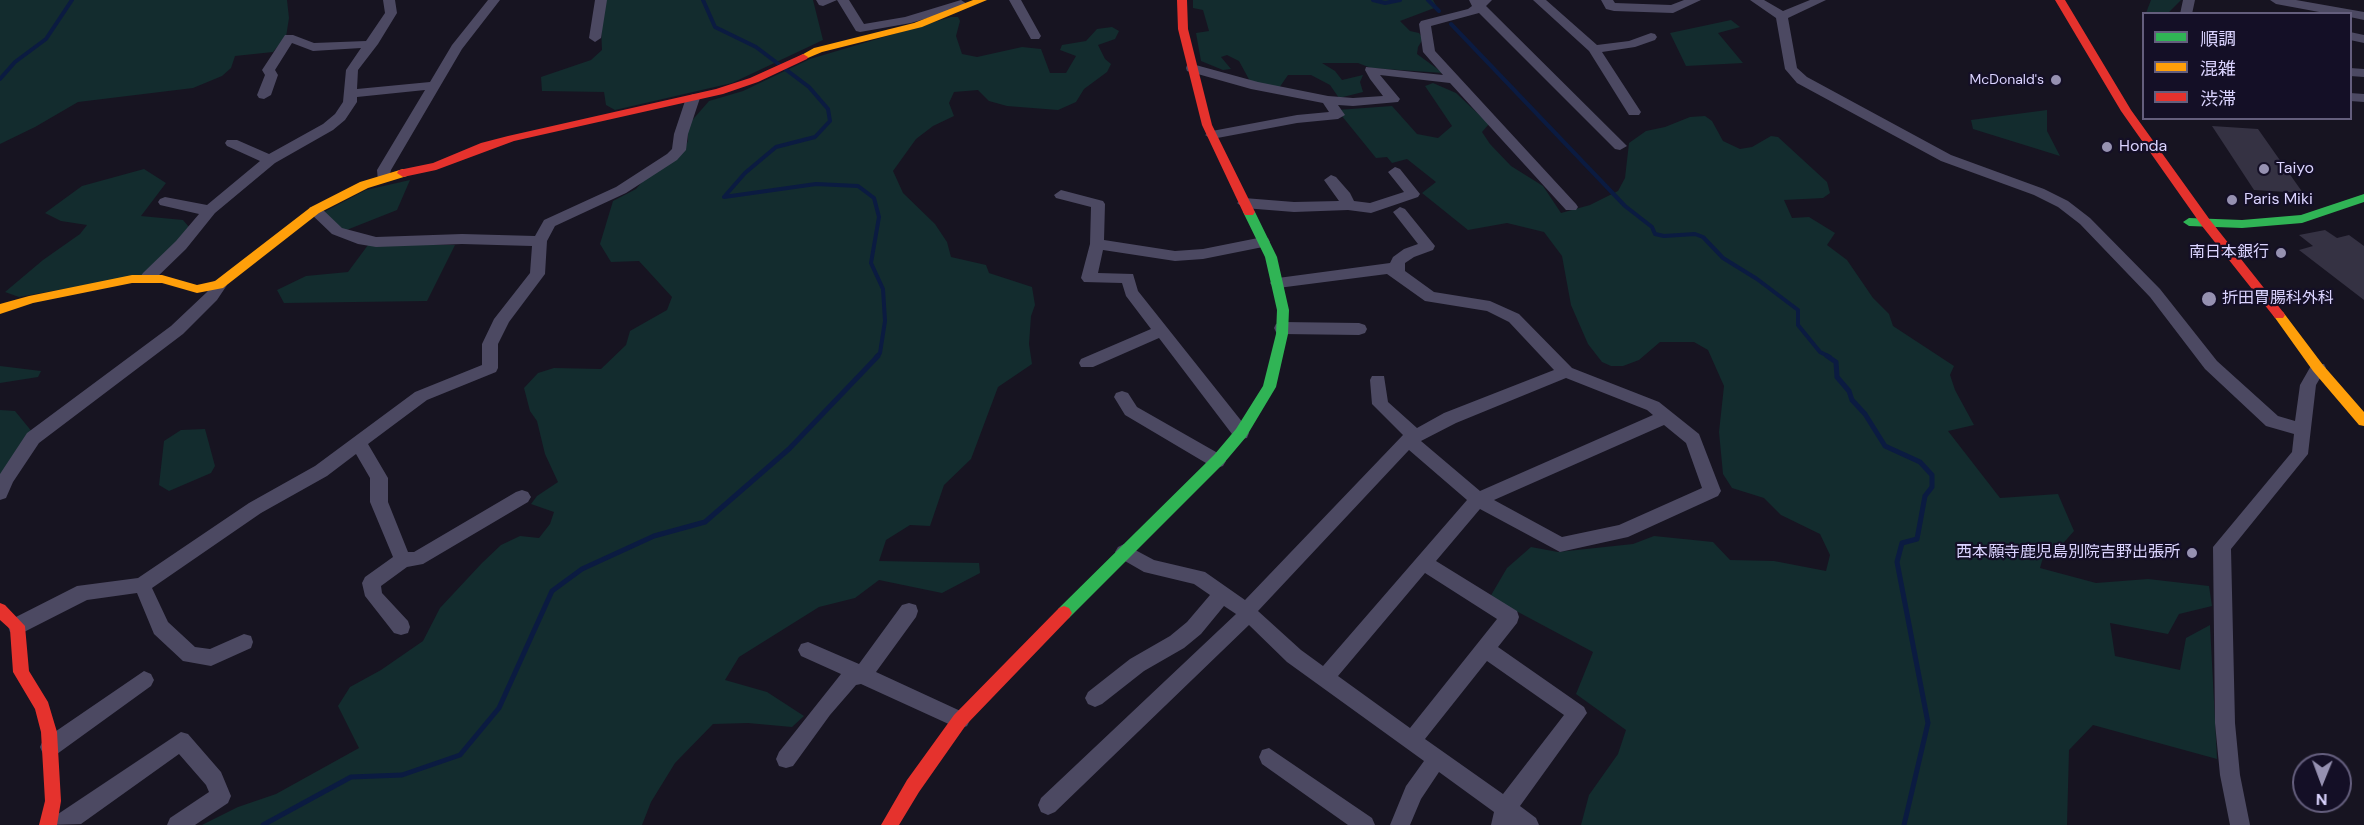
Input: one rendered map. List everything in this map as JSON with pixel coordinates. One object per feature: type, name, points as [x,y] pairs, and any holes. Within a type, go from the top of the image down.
[{"type":"street","points":[[148,277],[181,245],[210,210],[270,160],[328,127],[340,117],[351,102],[352,70],[391,14],[390,0]]},
{"type":"street","points":[[383,178],[384,170],[456,48],[494,0]]},
{"type":"street","points":[[595,38],[601,0]]},
{"type":"street","points":[[822,0],[831,0]]},
{"type":"street","points":[[843,0],[860,28],[907,20],[982,0]]},
{"type":"street","points":[[1015,0],[1035,36]]},
{"type":"street","points":[[890,825],[960,720],[1124,552],[1217,461],[1241,433],[1269,387],[1276,367],[1282,328],[1278,283],[1271,256],[1212,135],[1200,102],[1183,30],[1182,0]]},
{"type":"street","points":[[1539,0],[1594,49],[1634,112]]},
{"type":"street","points":[[1607,0],[1610,6],[1614,7],[1673,9],[1695,0]]},
{"type":"street","points":[[1756,0],[1782,16],[1791,69],[1802,80],[1946,158],[2039,192],[2063,204],[2085,221],[2155,293],[2211,365],[2272,420],[2303,430]]},
{"type":"street","points":[[1782,16],[1820,0]]},
{"type":"street","points":[[2048,0],[2134,146],[2189,222],[2277,329],[2318,368],[2364,421]]},
{"type":"street","points":[[2060,0],[2126,111],[2206,223],[2289,327],[2318,368]]},
{"type":"street","points":[[2276,0],[2342,12]]},
{"type":"street","points":[[1571,207],[1429,52],[1425,24],[1472,12],[1480,2],[1620,146]]},
{"type":"street","points":[[0,493],[5,480],[33,438],[177,330],[212,296],[219,285],[277,238],[315,210],[355,189],[383,178],[436,166],[485,146],[512,138],[693,98],[754,80],[834,45],[918,25],[964,3]]},
{"type":"street","points":[[264,95],[272,75],[268,70],[289,38],[313,47],[372,44]]},
{"type":"street","points":[[1594,49],[1631,44],[1651,38]]},
{"type":"street","points":[[1192,68],[1256,86],[1328,100],[1353,102],[1393,99],[1371,70],[1437,80],[1454,79]]},
{"type":"street","points":[[351,94],[435,85]]},
{"type":"street","points":[[17,626],[84,592],[142,585],[201,544],[321,471],[422,396],[490,368],[490,344],[502,319],[537,274],[540,241],[549,223],[621,190],[672,157],[679,150],[681,134],[693,98]]},
{"type":"street","points":[[1212,135],[1297,119],[1338,115],[1328,100]]},
{"type":"street","points":[[232,143],[270,160]]},
{"type":"street","points":[[1244,202],[1308,208],[1348,204],[1371,208],[1413,194],[1395,172]]},
{"type":"street","points":[[1331,180],[1345,196],[1348,204]]},
{"type":"street","points":[[1060,195],[1098,204],[1097,244],[1089,278],[1128,278],[1131,292],[1241,433]]},
{"type":"street","points":[[2189,222],[2242,224],[2302,219],[2364,198]]},
{"type":"street","points":[[165,202],[210,210]]},
{"type":"street","points":[[315,210],[337,231],[358,239],[376,242],[462,239],[540,241]]},
{"type":"street","points":[[1397,272],[1398,261],[1409,253],[1428,246],[1400,212]]},
{"type":"street","points":[[1097,244],[1175,256],[1203,254],[1263,242]]},
{"type":"street","points":[[1278,283],[1390,268],[1430,297],[1490,306],[1514,318],[1566,372],[1653,406],[1693,439],[1712,491],[1622,532],[1560,545],[1478,499],[1412,438],[1380,404],[1378,380]]},
{"type":"street","points":[[0,309],[116,282],[148,277],[197,289],[219,285]]},
{"type":"street","points":[[1282,328],[1359,329]]},
{"type":"street","points":[[1087,363],[1161,331]]},
{"type":"street","points":[[2240,825],[2230,775],[2225,723],[2222,546],[2300,454],[2308,385],[2318,368]]},
{"type":"street","points":[[1048,805],[1247,612],[1412,438],[1450,418],[1566,372]]},
{"type":"street","points":[[1122,397],[1131,411],[1217,461]]},
{"type":"street","points":[[1324,678],[1478,499],[1666,417]]},
{"type":"street","points":[[359,443],[379,478],[379,502],[403,560]]},
{"type":"street","points":[[400,627],[374,596],[371,583],[403,560],[417,559],[522,497]]},
{"type":"street","points":[[1124,552],[1150,567],[1199,577],[1247,612],[1294,656],[1437,759],[1503,817],[1529,825]]},
{"type":"street","points":[[1412,740],[1510,617],[1423,562]]},
{"type":"street","points":[[142,585],[161,628],[190,655],[211,658],[244,642]]},
{"type":"street","points":[[1095,698],[1137,664],[1177,642],[1194,628],[1223,594]]},
{"type":"street","points":[[0,610],[17,626],[21,672],[42,707],[49,732],[53,801],[48,825]]},
{"type":"street","points":[[786,759],[823,709],[849,680],[863,674],[909,611]]},
{"type":"street","points":[[1485,649],[1577,713],[1503,817]]},
{"type":"street","points":[[808,650],[960,720]]},
{"type":"street","points":[[50,747],[144,680]]},
{"type":"street","points":[[59,825],[74,817],[181,741],[214,779],[221,796],[177,825]]},
{"type":"street","points":[[1269,757],[1365,825]]},
{"type":"street","points":[[1400,825],[1413,793],[1437,759]]},
{"type":"green space","points":[[0,0],[287,0],[289,18],[286,37],[273,52],[235,56],[231,68],[222,76],[193,88],[78,102],[0,144]]},
{"type":"green space","points":[[605,0],[813,0],[823,40],[732,83],[615,110],[606,105],[604,92],[542,91],[541,77],[591,60],[602,50],[601,27]]},
{"type":"green space","points":[[1193,0],[1433,0],[1437,7],[1400,21],[1410,31],[1419,33],[1423,39],[1417,54],[1443,73],[1371,68],[1358,63],[1322,63],[1335,71],[1342,80],[1363,75],[1360,82],[1363,92],[1339,98],[1330,85],[1311,75],[1288,75],[1279,88],[1251,83],[1239,61],[1227,55],[1221,57],[1231,69],[1223,70],[1201,61],[1196,33],[1209,31],[1203,10],[1193,8]]},
{"type":"green space","points":[[2151,0],[2181,0],[2169,12],[2146,12]]},
{"type":"green space","points":[[951,17],[958,17],[960,21],[956,36],[962,54],[977,57],[1022,47],[1041,49],[1050,73],[1066,73],[1076,56],[1060,50],[1062,45],[1086,41],[1097,29],[1112,27],[1119,31],[1115,39],[1098,45],[1105,59],[1111,64],[1107,72],[1084,89],[1076,102],[1058,110],[1007,106],[989,101],[978,90],[954,92],[949,103],[954,116],[933,126],[916,139],[893,171],[903,193],[935,224],[947,242],[951,257],[986,265],[989,273],[1032,287],[1035,305],[1031,316],[1029,344],[1032,364],[998,387],[971,459],[944,485],[930,526],[910,525],[886,540],[879,561],[979,563],[980,573],[942,593],[879,580],[855,598],[819,607],[739,657],[725,680],[767,692],[804,716],[792,727],[748,723],[713,724],[675,763],[651,802],[642,825],[202,825],[238,807],[276,794],[359,748],[338,706],[350,687],[381,670],[423,641],[440,608],[501,545],[520,536],[539,538],[550,524],[554,512],[531,504],[537,496],[558,482],[545,454],[537,421],[530,411],[524,388],[538,373],[554,368],[601,369],[626,345],[630,331],[667,310],[672,297],[639,261],[611,262],[600,244],[613,201],[636,189],[683,152],[688,141],[688,125],[709,101],[743,91],[810,59]]},
{"type":"green space","points":[[1731,20],[1740,27],[1718,33],[1743,63],[1686,66],[1670,33]]},
{"type":"green space","points":[[1433,83],[1456,93],[1489,124],[1482,132],[1490,144],[1511,166],[1543,186],[1561,213],[1590,205],[1618,191],[1625,178],[1629,143],[1646,131],[1665,127],[1690,117],[1705,116],[1712,121],[1723,141],[1740,149],[1752,147],[1771,136],[1778,137],[1827,182],[1830,193],[1823,198],[1784,200],[1792,218],[1809,217],[1835,233],[1827,245],[1847,260],[1873,298],[1889,314],[1893,326],[1954,366],[1950,375],[1955,390],[1974,425],[1948,431],[2000,498],[2058,494],[2074,531],[2059,548],[2044,554],[2040,568],[2096,583],[2148,579],[2209,586],[2212,606],[2179,614],[2168,634],[2110,623],[2115,656],[2180,670],[2186,638],[2210,625],[2217,759],[2093,725],[2069,750],[2067,825],[1581,825],[1589,795],[1618,754],[1626,730],[1576,694],[1593,652],[1490,597],[1507,568],[1531,547],[1558,552],[1633,544],[1654,536],[1713,542],[1730,560],[1774,561],[1826,571],[1830,555],[1820,534],[1781,515],[1764,498],[1732,488],[1723,474],[1719,432],[1724,386],[1708,350],[1694,342],[1660,342],[1639,360],[1623,366],[1611,366],[1602,362],[1588,344],[1571,305],[1562,256],[1544,232],[1507,223],[1468,230],[1422,193],[1436,182],[1407,159],[1392,163],[1387,157],[1376,158],[1337,110],[1392,106],[1417,134],[1438,138],[1452,126],[1425,86]]},
{"type":"green space","points":[[2047,110],[2047,131],[2060,156],[1973,129],[1971,120]]},
{"type":"green space","points":[[144,169],[166,183],[141,216],[183,220],[189,227],[148,274],[19,297],[5,292],[43,260],[80,234],[87,225],[61,221],[45,213],[82,186]]},
{"type":"green space","points":[[410,180],[397,210],[344,231],[324,212],[366,190]]},
{"type":"green space","points":[[368,245],[455,245],[427,301],[284,303],[277,290],[306,276],[348,272]]},
{"type":"green space","points":[[0,366],[41,371],[38,377],[0,383]]},
{"type":"green space","points":[[0,410],[15,411],[33,433],[0,475]]},
{"type":"green space","points":[[205,429],[215,466],[211,473],[169,491],[159,485],[164,441],[181,430]]},
{"type":"building","name":"Taiyo","points":[[2212,126],[2258,129],[2303,193],[2254,190]]},
{"type":"building","points":[[2325,230],[2337,238],[2349,235],[2364,246],[2364,300],[2299,250],[2313,246],[2299,235]]},
{"type":"waterway","points":[[0,79],[15,62],[46,39],[72,0]]},
{"type":"waterway","points":[[703,0],[715,27],[756,47],[809,87],[828,109],[830,121],[815,137],[776,147],[745,173],[724,197],[816,184],[858,186],[874,198],[879,217],[871,263],[883,289],[885,321],[880,353],[876,357]]},
{"type":"waterway","points":[[1373,0],[1385,3],[1400,0]]},
{"type":"waterway","points":[[1428,0],[1439,11]]},
{"type":"waterway","points":[[1451,24],[1625,206],[1652,227],[1655,234],[1664,236],[1695,234],[1703,237],[1723,258],[1757,279],[1798,310],[1798,325],[1820,352],[1830,357]]},
{"type":"waterway","points":[[263,825],[351,777],[402,775],[460,755],[499,708],[552,591],[582,569],[654,536],[705,522],[789,449],[878,356]]},
{"type":"waterway","points":[[1827,356],[1836,362],[1837,377],[1849,391],[1852,400],[1865,414],[1885,446],[1920,462],[1932,475],[1932,487],[1925,496],[1917,539],[1902,543],[1897,562],[1928,723],[1904,825]]},
{"type":"traffic: fast","points":[[2189,222],[2242,224],[2302,219],[2364,198]]},
{"type":"traffic: fast","points":[[1064,613],[1219,459],[1241,433],[1269,387],[1282,334],[1283,310],[1271,257],[1249,212]]},
{"type":"traffic: slow","points":[[803,57],[818,50],[918,25],[982,0]]},
{"type":"traffic: slow","points":[[0,309],[33,299],[132,279],[162,279],[197,289],[219,285],[315,210],[364,185],[403,173]]},
{"type":"traffic: slow","points":[[2279,315],[2318,368],[2364,421]]},
{"type":"traffic: jam","points":[[1182,0],[1183,29],[1207,125],[1249,212]]},
{"type":"traffic: jam","points":[[2060,0],[2126,111],[2206,223],[2279,315]]},
{"type":"traffic: jam","points":[[403,173],[436,166],[485,146],[512,138],[719,92],[754,80],[803,57]]},
{"type":"traffic: jam","points":[[0,610],[17,626],[21,672],[42,707],[49,732],[53,801],[48,825]]},
{"type":"traffic: jam","points":[[890,825],[913,786],[960,720],[1064,613]]},
{"type":"place","name":"McDonald's","points":[[2056,80]]},
{"type":"place","name":"Honda","points":[[2107,147]]},
{"type":"place","name":"Taiyo","points":[[2264,169]]},
{"type":"place","name":"Paris Miki","points":[[2232,200]]},
{"type":"place","name":"南日本銀行","points":[[2281,253]]},
{"type":"place","name":"折田胃腸科外科","points":[[2209,299]]},
{"type":"place","name":"西本願寺鹿児島別院吉野出張所","points":[[2192,553]]}]
